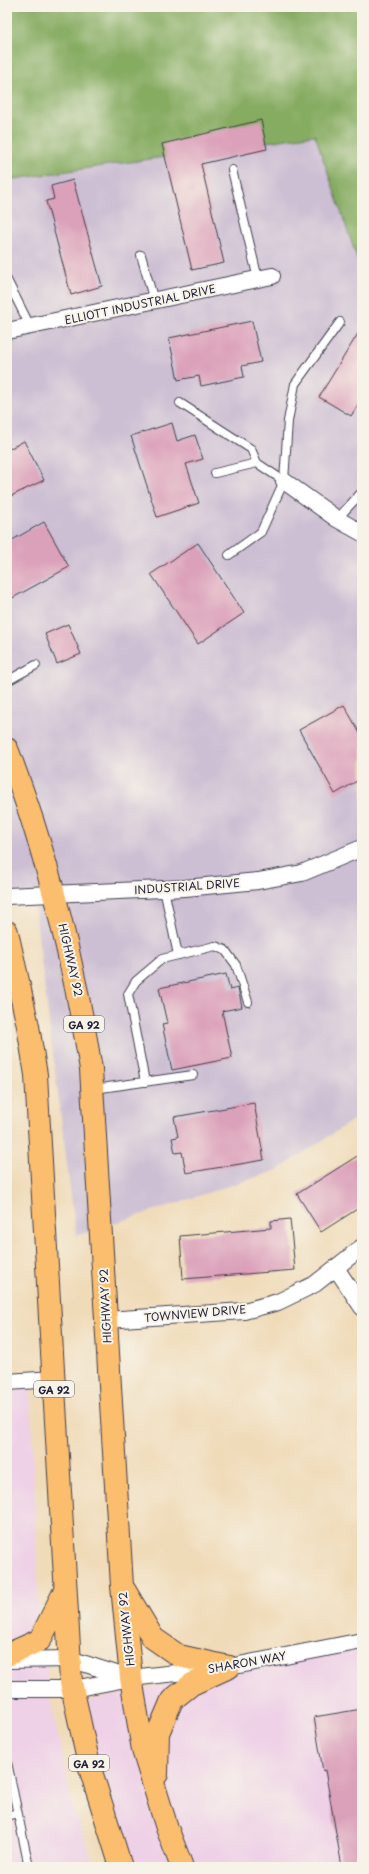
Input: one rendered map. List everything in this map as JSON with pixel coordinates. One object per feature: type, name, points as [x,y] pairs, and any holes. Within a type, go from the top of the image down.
[{"type":"main road","name":"HIGHWAY 92","points":[[7,749],[27,801],[55,893],[83,1016],[92,1069],[122,1586],[131,1678],[143,1750],[166,1828],[182,1867]]},
{"type":"main road","name":"GA 92","points":[[7,932],[28,1026],[36,1075],[73,1689],[89,1765],[120,1867]]},
{"type":"main road","points":[[122,1586],[153,1638],[179,1656],[228,1667]]},
{"type":"main road","points":[[7,1655],[40,1640],[66,1589]]},
{"type":"main road","points":[[156,1793],[158,1733],[172,1700],[192,1684],[228,1667]]},
{"type":"street","name":"ELLIOTT INDUSTRIAL DRIVE","points":[[7,331],[265,278]]},
{"type":"street","points":[[284,481],[337,519],[362,533]]},
{"type":"street","name":"INDUSTRIAL DRIVE","points":[[7,896],[164,889],[258,881],[302,873],[362,848]]},
{"type":"street","name":"TOWNVIEW DRIVE","points":[[106,1320],[244,1311],[278,1302],[315,1284],[362,1247]]},
{"type":"street","points":[[336,1268],[362,1306]]},
{"type":"street","points":[[7,1382],[54,1379]]},
{"type":"street","name":"SHARON WAY","points":[[7,1689],[73,1689],[131,1678],[228,1667],[362,1641]]},
{"type":"street","points":[[7,1660],[70,1659],[131,1678]]},
{"type":"lane","points":[[232,170],[265,278]]},
{"type":"lane","points":[[141,255],[154,301]]},
{"type":"lane","points":[[7,280],[30,326]]},
{"type":"lane","points":[[229,556],[261,532],[284,481],[288,422],[295,384],[340,322]]},
{"type":"lane","points":[[180,403],[251,449],[257,463],[284,481]]},
{"type":"lane","points":[[215,473],[257,463]]},
{"type":"lane","points":[[337,519],[361,495]]},
{"type":"lane","points":[[7,681],[36,665]]},
{"type":"lane","points":[[164,889],[178,955]]},
{"type":"lane","points":[[145,1082],[128,994],[136,980],[162,959],[215,946],[226,950],[236,965],[248,1002]]},
{"type":"lane","points":[[93,1090],[193,1075]]},
{"type":"lane","points":[[7,1762],[29,1867]]},
{"type":"lane","points":[[7,1816],[17,1814]]},
{"type":"shaded area","points":[[315,135],[362,273],[362,1114],[278,1170],[76,1236],[33,896],[7,897],[7,180]]},
{"type":"shaded area","points":[[30,1381],[40,1640],[47,1659],[48,1689],[73,1807],[95,1867],[7,1867],[7,1382]]},
{"type":"shaded area","points":[[362,1643],[362,1867],[114,1867],[67,1705]]},
{"type":"green space","points":[[7,7],[362,7],[362,273],[315,135],[7,180]]},
{"type":"building","points":[[261,120],[267,149],[201,164],[224,263],[192,270],[162,144]]},
{"type":"building","points":[[73,180],[102,286],[71,295],[46,201],[54,199],[51,186]]},
{"type":"building","points":[[252,321],[261,362],[242,366],[244,377],[201,386],[199,376],[178,380],[169,338]]},
{"type":"building","points":[[362,327],[362,398],[351,416],[319,397]]},
{"type":"building","points":[[172,423],[177,441],[195,435],[203,459],[186,464],[199,503],[157,517],[131,436]]},
{"type":"building","points":[[24,441],[44,480],[7,498],[7,450]]},
{"type":"building","points":[[44,522],[69,567],[7,601],[7,543]]},
{"type":"building","points":[[198,543],[244,613],[198,644],[151,574]]},
{"type":"building","points":[[68,624],[81,654],[57,664],[45,634]]},
{"type":"building","points":[[344,705],[362,737],[362,778],[335,794],[299,730]]},
{"type":"building","points":[[226,974],[230,990],[238,988],[242,1007],[222,1011],[232,1058],[172,1070],[162,1024],[167,1023],[159,988]]},
{"type":"building","points":[[254,1103],[264,1160],[186,1173],[182,1152],[175,1153],[172,1138],[178,1137],[174,1117]]},
{"type":"building","points":[[362,1153],[362,1206],[321,1232],[297,1194]]},
{"type":"building","points":[[290,1219],[295,1270],[183,1279],[180,1236],[271,1228],[271,1221]]},
{"type":"building","points":[[362,1709],[362,1867],[342,1867],[314,1717]]}]
